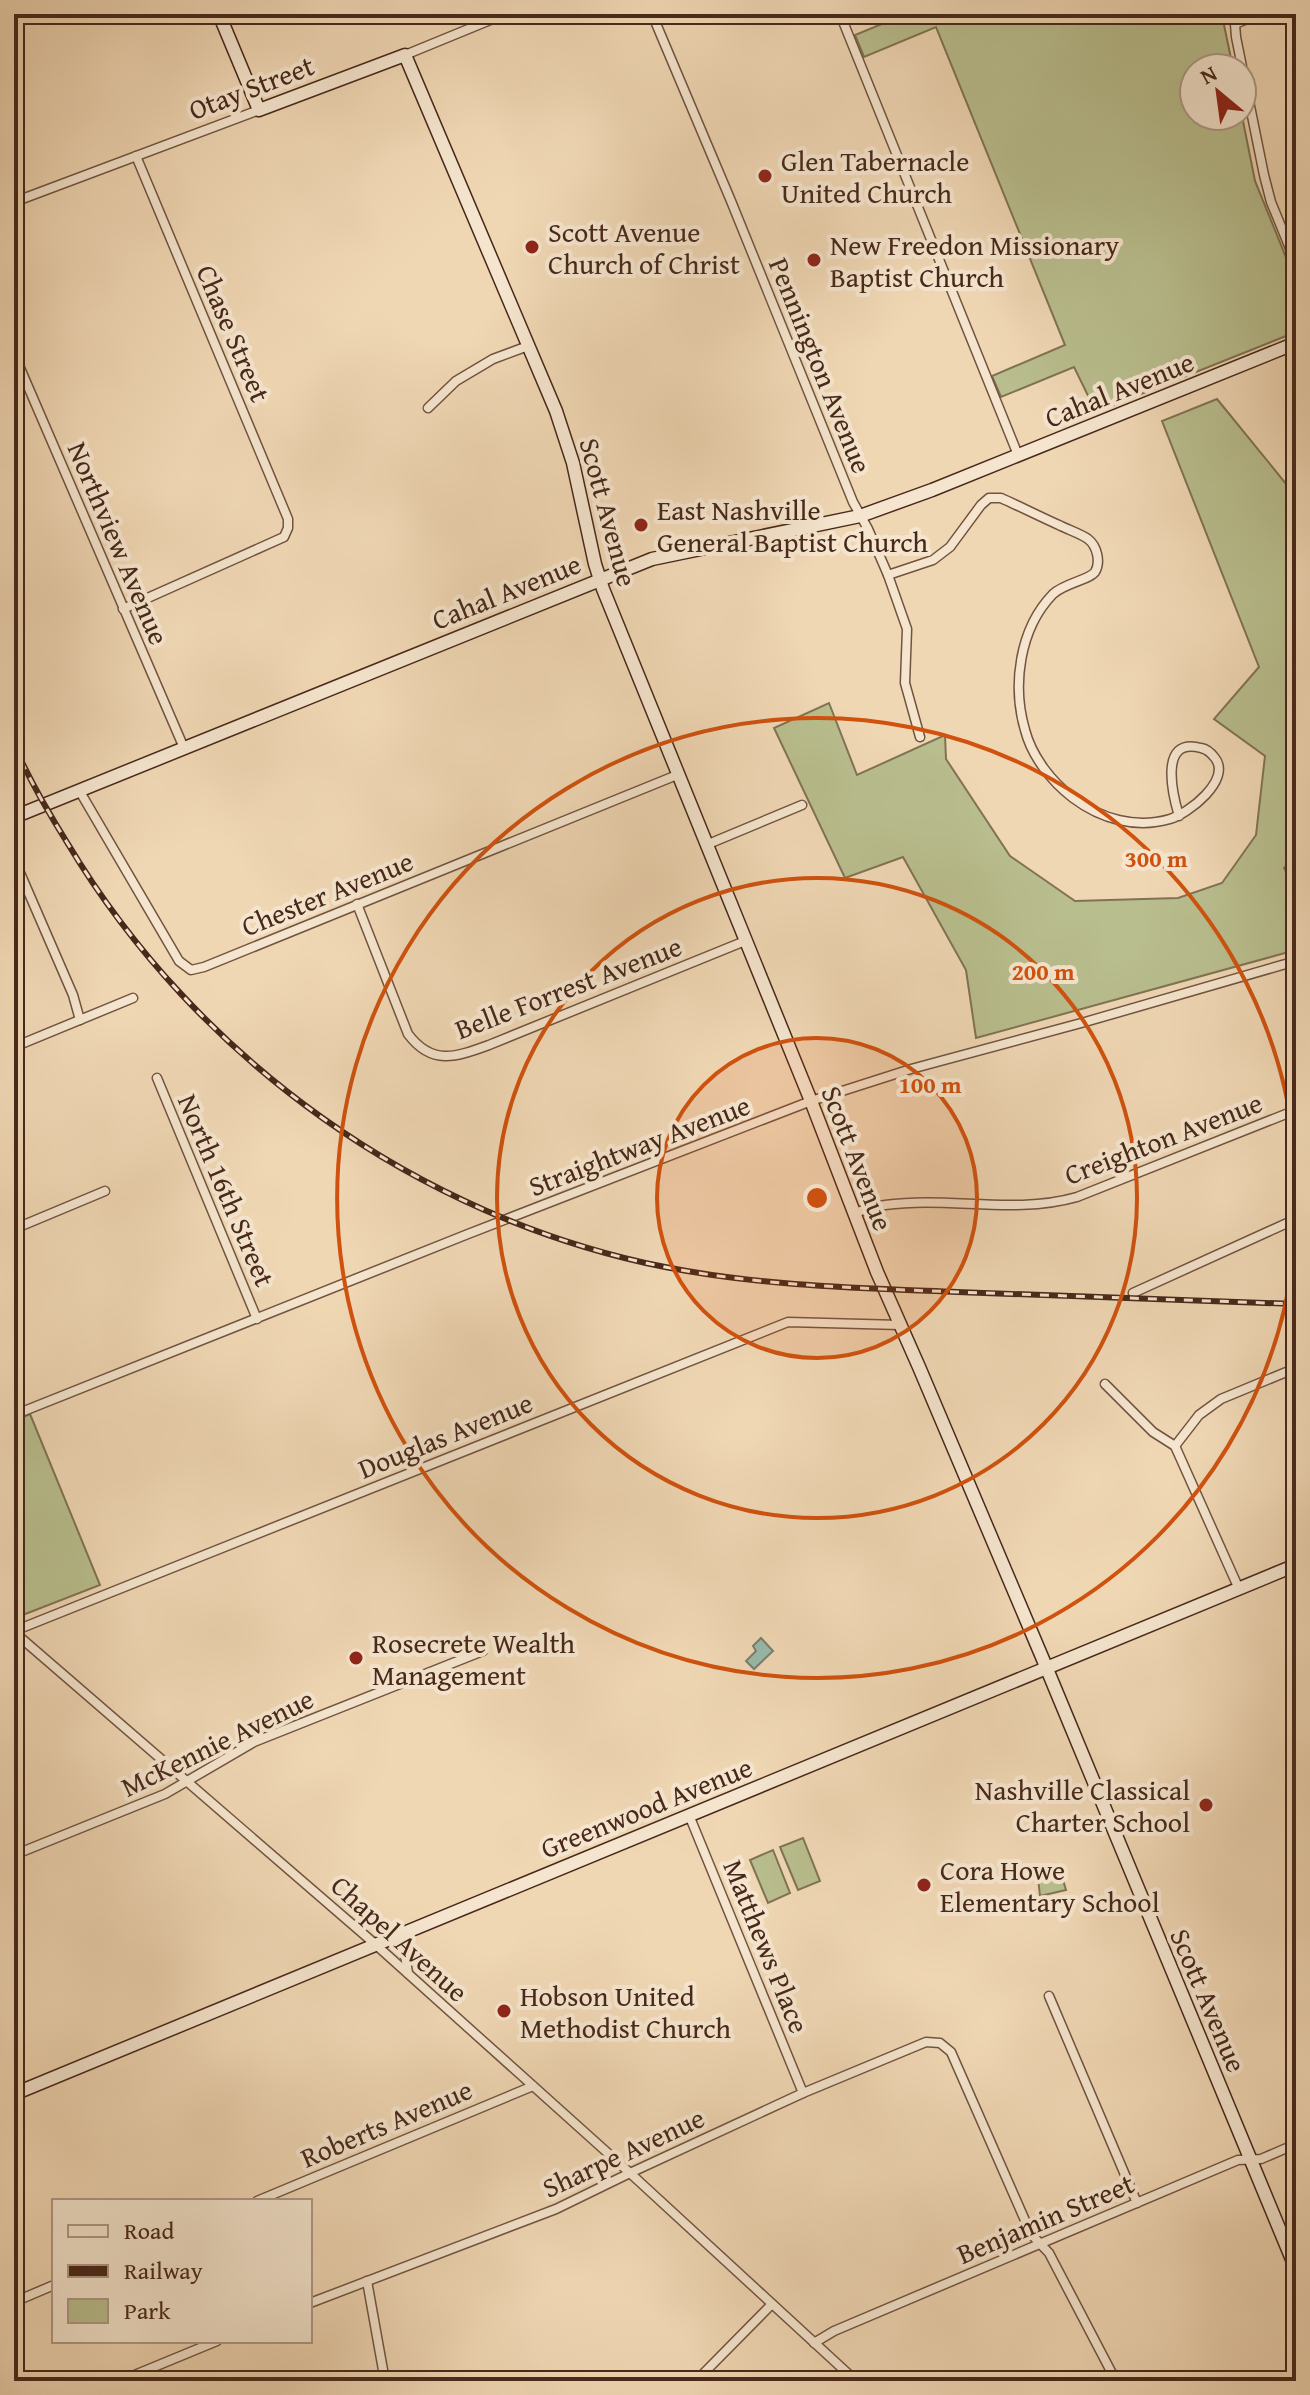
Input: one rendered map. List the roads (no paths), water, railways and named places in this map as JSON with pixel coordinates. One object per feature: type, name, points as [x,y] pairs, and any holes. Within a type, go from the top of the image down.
[{"type":"street","points":[[219,14],[259,110]]},
{"type":"street","name":"Otay Street","points":[[14,202],[405,55],[505,14]]},
{"type":"street","name":"Pennington Avenue","points":[[652,14],[860,516],[888,575],[907,629],[905,683],[920,737]]},
{"type":"street","points":[[840,14],[1018,455]]},
{"type":"street","points":[[1260,14],[1235,24],[1264,175],[1271,202],[1296,263]]},
{"type":"street","name":"Scott Avenue","points":[[405,55],[556,411],[573,463],[599,579],[811,1101],[877,1272],[1296,2269]]},
{"type":"street","name":"Chase Street","points":[[123,609],[284,537],[288,528],[288,519],[136,156]]},
{"type":"street","name":"Cahal Avenue","points":[[14,817],[652,559],[860,516],[1296,343]]},
{"type":"street","points":[[428,408],[456,381],[493,359],[528,346]]},
{"type":"street","name":"Northview Avenue","points":[[14,354],[184,748]]},
{"type":"street","points":[[888,575],[933,560],[950,547],[989,498],[1001,498],[1089,540],[1099,557],[1097,569],[1091,576],[1067,584],[1053,594],[1038,615],[1026,641],[1018,687],[1019,712],[1027,738],[1051,778],[1084,806],[1126,822],[1148,823],[1179,816],[1199,801],[1212,788],[1219,764],[1213,755],[1202,748],[1190,747],[1173,758],[1172,792],[1179,816]]},
{"type":"street","name":"Chester Avenue","points":[[79,790],[179,961],[191,970],[677,775]]},
{"type":"street","points":[[706,845],[802,805]]},
{"type":"street","points":[[14,859],[73,995],[80,1020]]},
{"type":"street","name":"Belle Forrest Avenue","points":[[357,904],[408,1034],[417,1047],[443,1056],[463,1054],[489,1045],[745,941]]},
{"type":"street","name":"Straightway Avenue","points":[[14,1415],[811,1101],[911,1069],[1296,961]]},
{"type":"street","points":[[14,1047],[133,998]]},
{"type":"street","name":"North 16th Street","points":[[157,1078],[257,1319]]},
{"type":"street","name":"Creighton Avenue","points":[[854,1213],[883,1205],[916,1203],[1050,1205],[1296,1110]]},
{"type":"street","points":[[14,1229],[105,1191]]},
{"type":"street","points":[[1133,1293],[1296,1219]]},
{"type":"street","name":"Douglas Avenue","points":[[14,1631],[788,1322],[900,1325]]},
{"type":"street","points":[[1175,1446],[1199,1415],[1221,1399],[1296,1368]]},
{"type":"street","points":[[1105,1384],[1153,1432],[1175,1446],[1239,1589]]},
{"type":"street","name":"Greenwood Avenue","points":[[14,2094],[1296,1565]]},
{"type":"street","name":"Chapel Avenue","points":[[14,1631],[375,1944],[856,2381]]},
{"type":"street","name":"McKennie Avenue","points":[[14,1855],[165,1794],[254,1742],[483,1651]]},
{"type":"street","name":"Matthews Place","points":[[689,1815],[803,2093]]},
{"type":"street","points":[[408,1974],[404,1949],[414,1928]]},
{"type":"street","points":[[1049,1996],[1137,2203]]},
{"type":"street","name":"Sharpe Avenue","points":[[312,2302],[556,2209],[803,2093],[926,2042],[940,2043],[951,2052],[1031,2234],[1039,2244]]},
{"type":"street","name":"Roberts Avenue","points":[[262,2199],[533,2086]]},
{"type":"street","name":"Benjamin Street","points":[[814,2343],[834,2331],[1238,2160],[1261,2159],[1296,2144]]},
{"type":"street","points":[[1039,2244],[1049,2253],[1116,2381]]},
{"type":"street","points":[[367,2281],[385,2381]]},
{"type":"street","points":[[14,2302],[52,2286]]},
{"type":"street","points":[[696,2381],[772,2304]]},
{"type":"street","points":[[120,2381],[212,2343]]},
{"type":"railway","points":[[14,745],[68,844],[121,922],[181,994],[248,1059],[322,1118],[402,1168],[486,1210],[574,1244],[665,1267],[737,1278],[884,1289],[1296,1304]]},
{"type":"place","name":"Glen Tabernacle United Church","points":[[765,176]]},
{"type":"place","name":"Scott Avenue Church of Christ","points":[[532,247]]},
{"type":"place","name":"New Freedon Missionary Baptist Church","points":[[814,260]]},
{"type":"place","name":"East Nashville General Baptist Church","points":[[641,525]]},
{"type":"place","name":"Rosecrete Wealth Management","points":[[356,1658]]},
{"type":"place","name":"Nashville Classical Charter School","points":[[1206,1805]]},
{"type":"place","name":"Cora Howe Elementary School","points":[[924,1885]]},
{"type":"place","name":"Hobson United Methodist Church","points":[[504,2011]]}]
